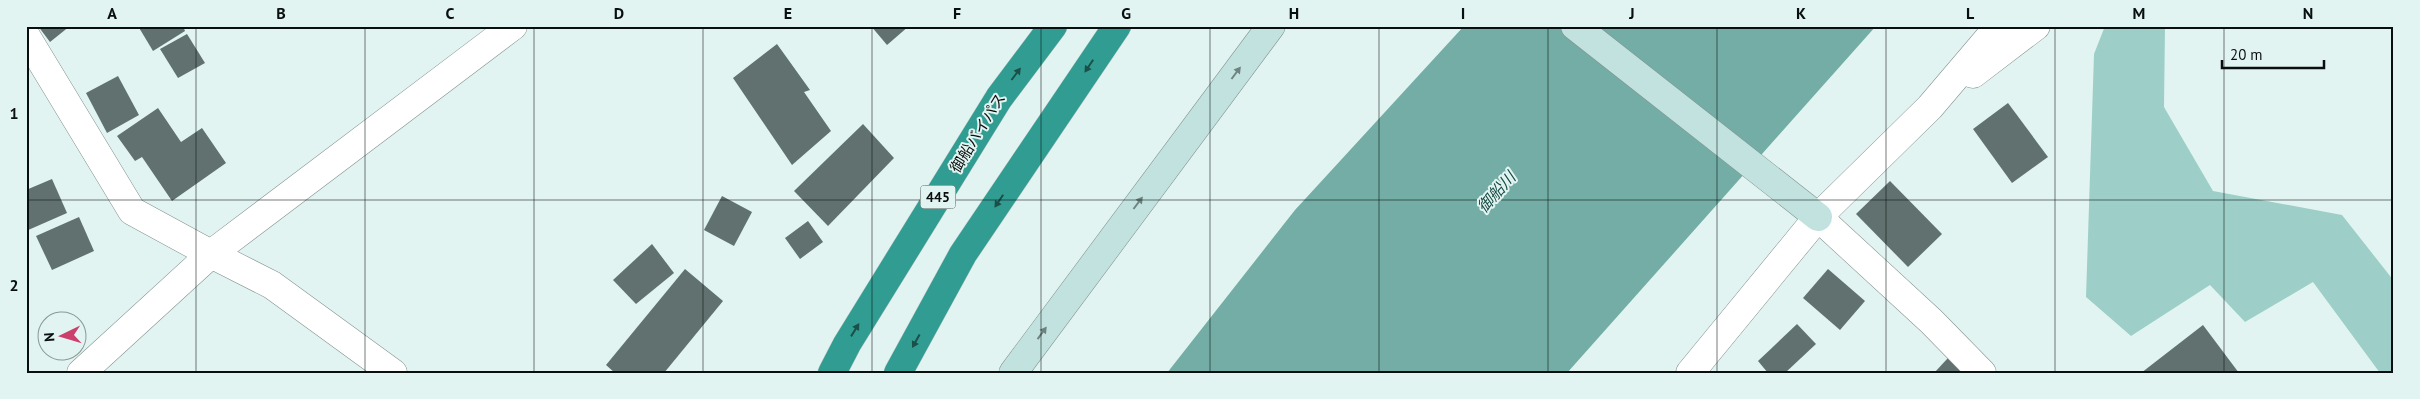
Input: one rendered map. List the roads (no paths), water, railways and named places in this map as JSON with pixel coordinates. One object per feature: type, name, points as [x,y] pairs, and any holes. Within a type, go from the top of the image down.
[{"type":"highway","name":"御船バイパス","points":[[832,373],[847,344],[999,98],[1053,26]]},
{"type":"highway","points":[[898,373],[963,254],[1118,26]]},
{"type":"street","points":[[81,373],[211,254],[513,26]]},
{"type":"street","points":[[1013,373],[1271,26]]},
{"type":"street","points":[[1575,26],[1818,217],[1931,321],[1982,373]]},
{"type":"street","points":[[1690,373],[1818,217],[1930,107],[1999,26]]},
{"type":"street","points":[[1930,107],[2036,26]]},
{"type":"street","points":[[26,36],[132,211],[272,285],[394,373]]},
{"type":"water","name":"御船川","points":[[1464,26],[1876,26],[1567,373],[1167,373],[1295,210]]}]
